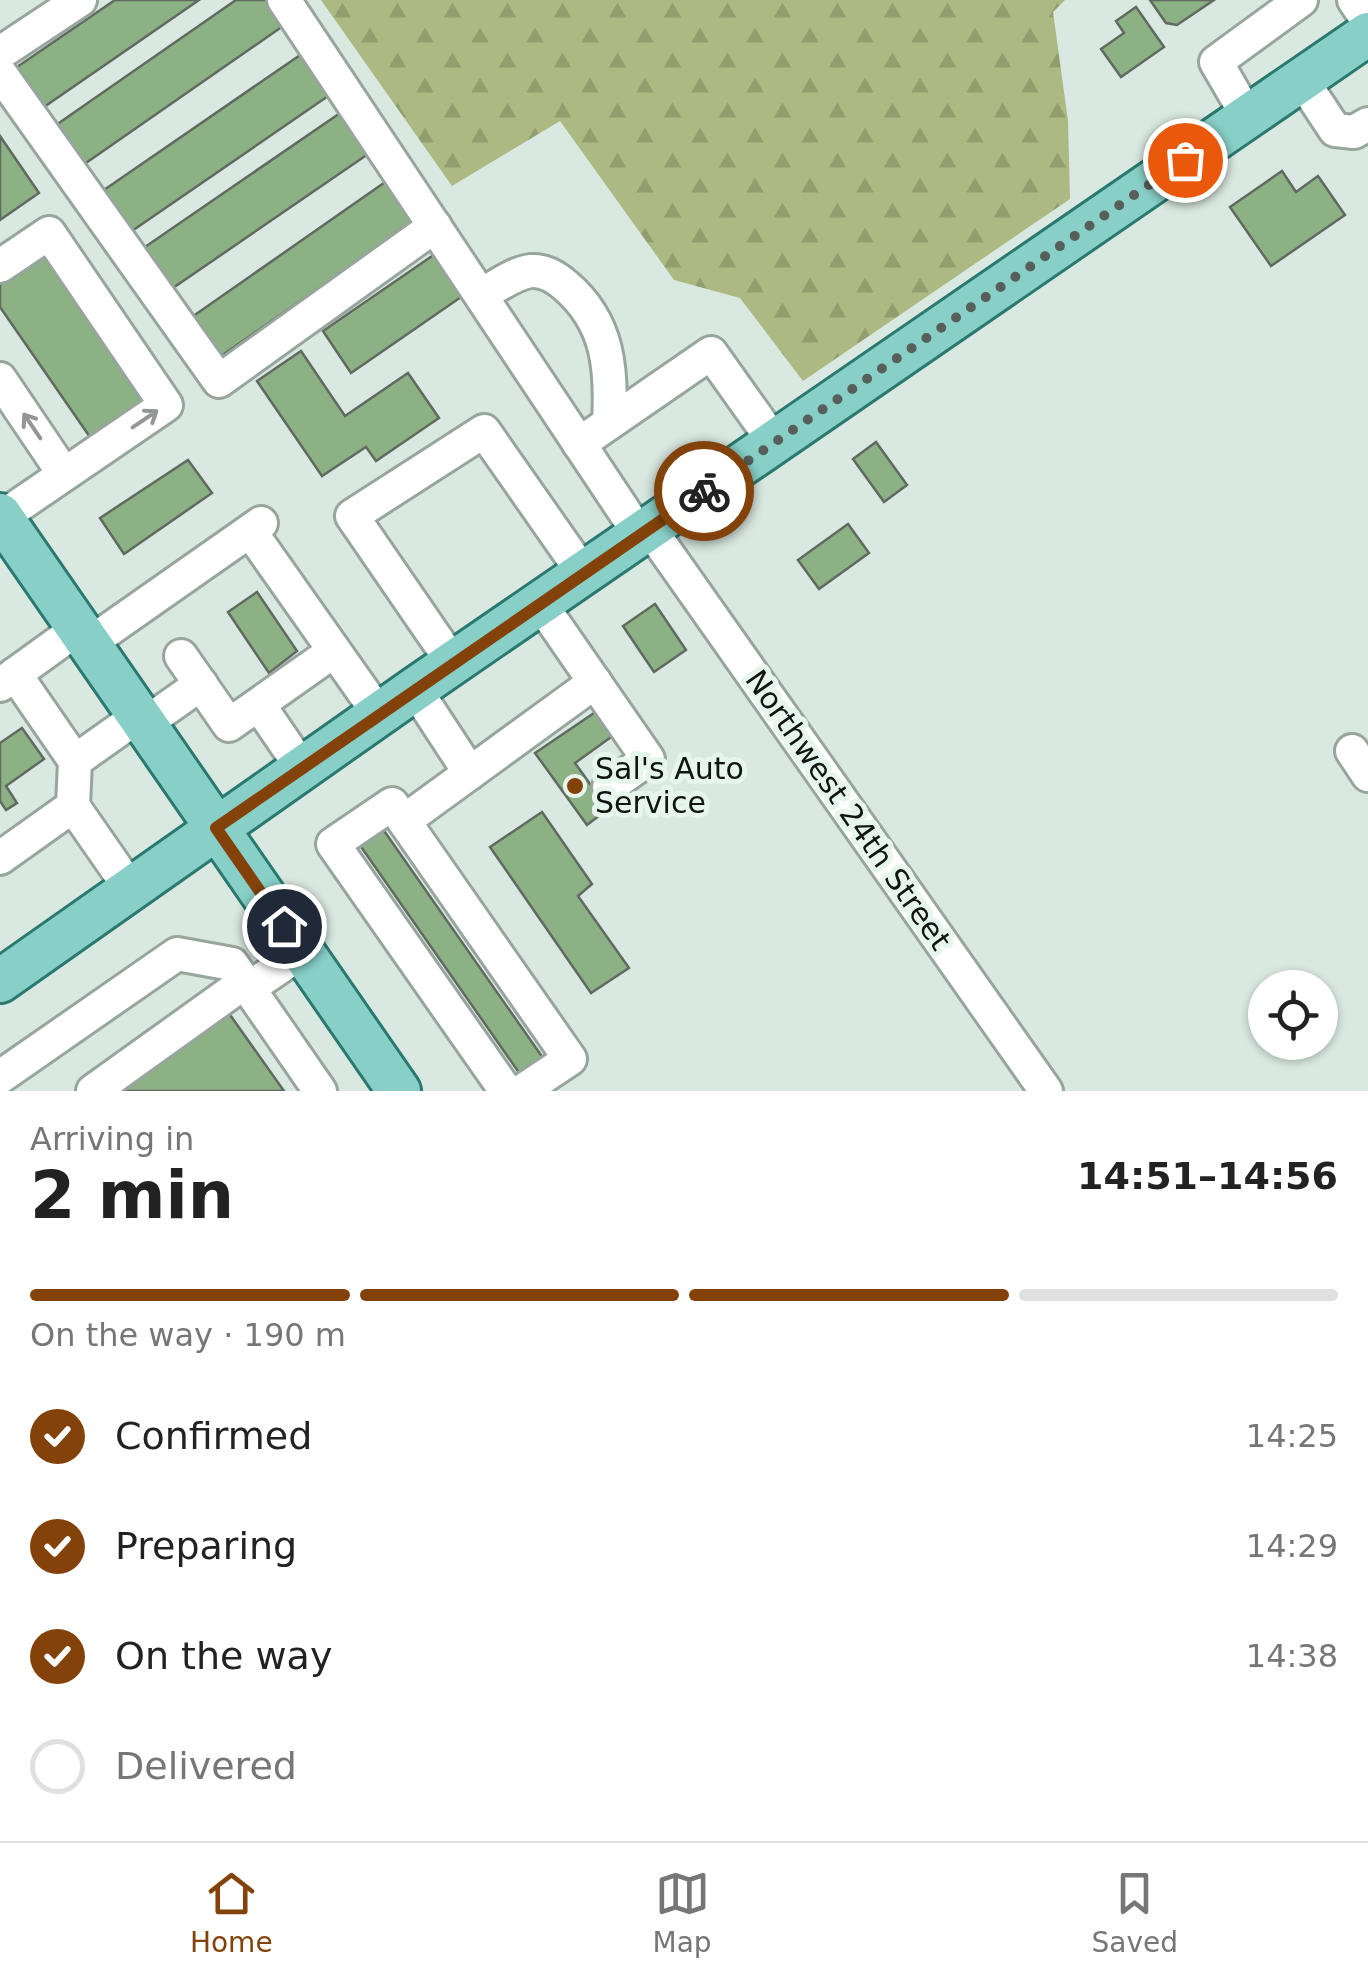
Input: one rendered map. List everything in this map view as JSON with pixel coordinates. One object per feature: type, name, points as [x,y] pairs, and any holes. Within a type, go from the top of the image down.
[{"type":"main road","points":[[0,981],[454,662],[1368,34]]},
{"type":"main road","points":[[6,536],[400,1091]]},
{"type":"street","points":[[0,54],[80,0]]},
{"type":"street","name":"Northwest 24th Street","points":[[284,0],[580,444],[1046,1091]]},
{"type":"street","points":[[1248,116],[1216,62],[1301,0]]},
{"type":"street","points":[[1354,0],[1368,21]]},
{"type":"street","points":[[0,73],[218,381],[435,226]]},
{"type":"street","points":[[1302,80],[1335,130],[1354,132],[1368,124]]},
{"type":"street","points":[[0,266],[49,233],[166,405],[64,474],[6,536]]},
{"type":"street","points":[[480,295],[534,271],[546,272],[572,290],[593,317],[608,353],[609,423]]},
{"type":"street","points":[[580,444],[711,352],[775,443]]},
{"type":"street","points":[[0,379],[64,474]]},
{"type":"street","points":[[454,662],[352,516],[484,431],[584,574]]},
{"type":"street","points":[[130,888],[73,806],[75,761],[8,679],[81,638],[255,527],[379,714]]},
{"type":"street","points":[[540,603],[648,758],[609,787]]},
{"type":"street","points":[[181,656],[230,724],[334,651]]},
{"type":"street","points":[[404,821],[595,682]]},
{"type":"street","points":[[75,761],[201,684]]},
{"type":"street","points":[[415,689],[470,773]]},
{"type":"street","points":[[258,704],[302,768]]},
{"type":"street","points":[[506,1091],[332,844],[392,804],[570,1059],[522,1091]]},
{"type":"street","points":[[0,858],[73,806]]},
{"type":"street","points":[[93,1091],[302,952]]},
{"type":"street","points":[[0,1078],[177,954],[232,964],[320,1091]]},
{"type":"green space","points":[[321,0],[1065,0],[1053,12],[1068,121],[1070,199],[803,381],[740,298],[674,280],[560,121],[452,186]]},
{"type":"building","points":[[115,0],[199,0],[44,107],[17,67]]},
{"type":"building","points":[[236,0],[270,0],[286,24],[83,165],[56,125]]},
{"type":"building","points":[[1150,0],[1214,0],[1177,25],[1166,23]]},
{"type":"building","points":[[1136,7],[1164,47],[1121,77],[1101,49],[1124,33],[1116,21]]},
{"type":"building","points":[[306,51],[334,92],[129,233],[101,192]]},
{"type":"building","points":[[346,109],[374,150],[170,290],[142,249]]},
{"type":"building","points":[[0,136],[39,193],[0,220]]},
{"type":"building","points":[[1282,171],[1296,192],[1318,176],[1345,215],[1271,266],[1230,207]]},
{"type":"building","points":[[391,178],[419,218],[217,359],[189,319]]},
{"type":"building","points":[[45,249],[148,401],[92,440],[0,307],[0,281]]},
{"type":"building","points":[[435,254],[464,295],[351,373],[323,331]]},
{"type":"building","points":[[301,351],[345,416],[408,373],[439,418],[376,461],[366,447],[322,476],[257,381]]},
{"type":"building","points":[[876,442],[907,485],[884,502],[853,459]]},
{"type":"building","points":[[188,460],[212,493],[124,554],[100,518]]},
{"type":"building","points":[[848,524],[869,553],[819,589],[798,560]]},
{"type":"building","points":[[257,592],[297,651],[269,673],[228,612]]},
{"type":"building","points":[[655,604],[686,650],[654,672],[623,626]]},
{"type":"building","name":"Sal's Auto Service","points":[[597,711],[614,735],[575,763],[608,809],[587,825],[535,753]]},
{"type":"building","points":[[22,728],[44,759],[6,786],[17,803],[6,810],[0,801],[0,743]]},
{"type":"building","points":[[542,812],[592,884],[578,896],[629,968],[591,993],[490,847]]},
{"type":"building","points":[[380,825],[543,1058],[520,1074],[357,841]]},
{"type":"building","points":[[228,1012],[284,1091],[121,1091],[119,1088]]},
{"type":"way so far","points":[[704,491],[1185,160]]},
{"type":"place","name":"Sal's Auto Service","points":[[575,786]]},
{"type":"route","points":[[284,926],[216,828],[704,491]]}]
